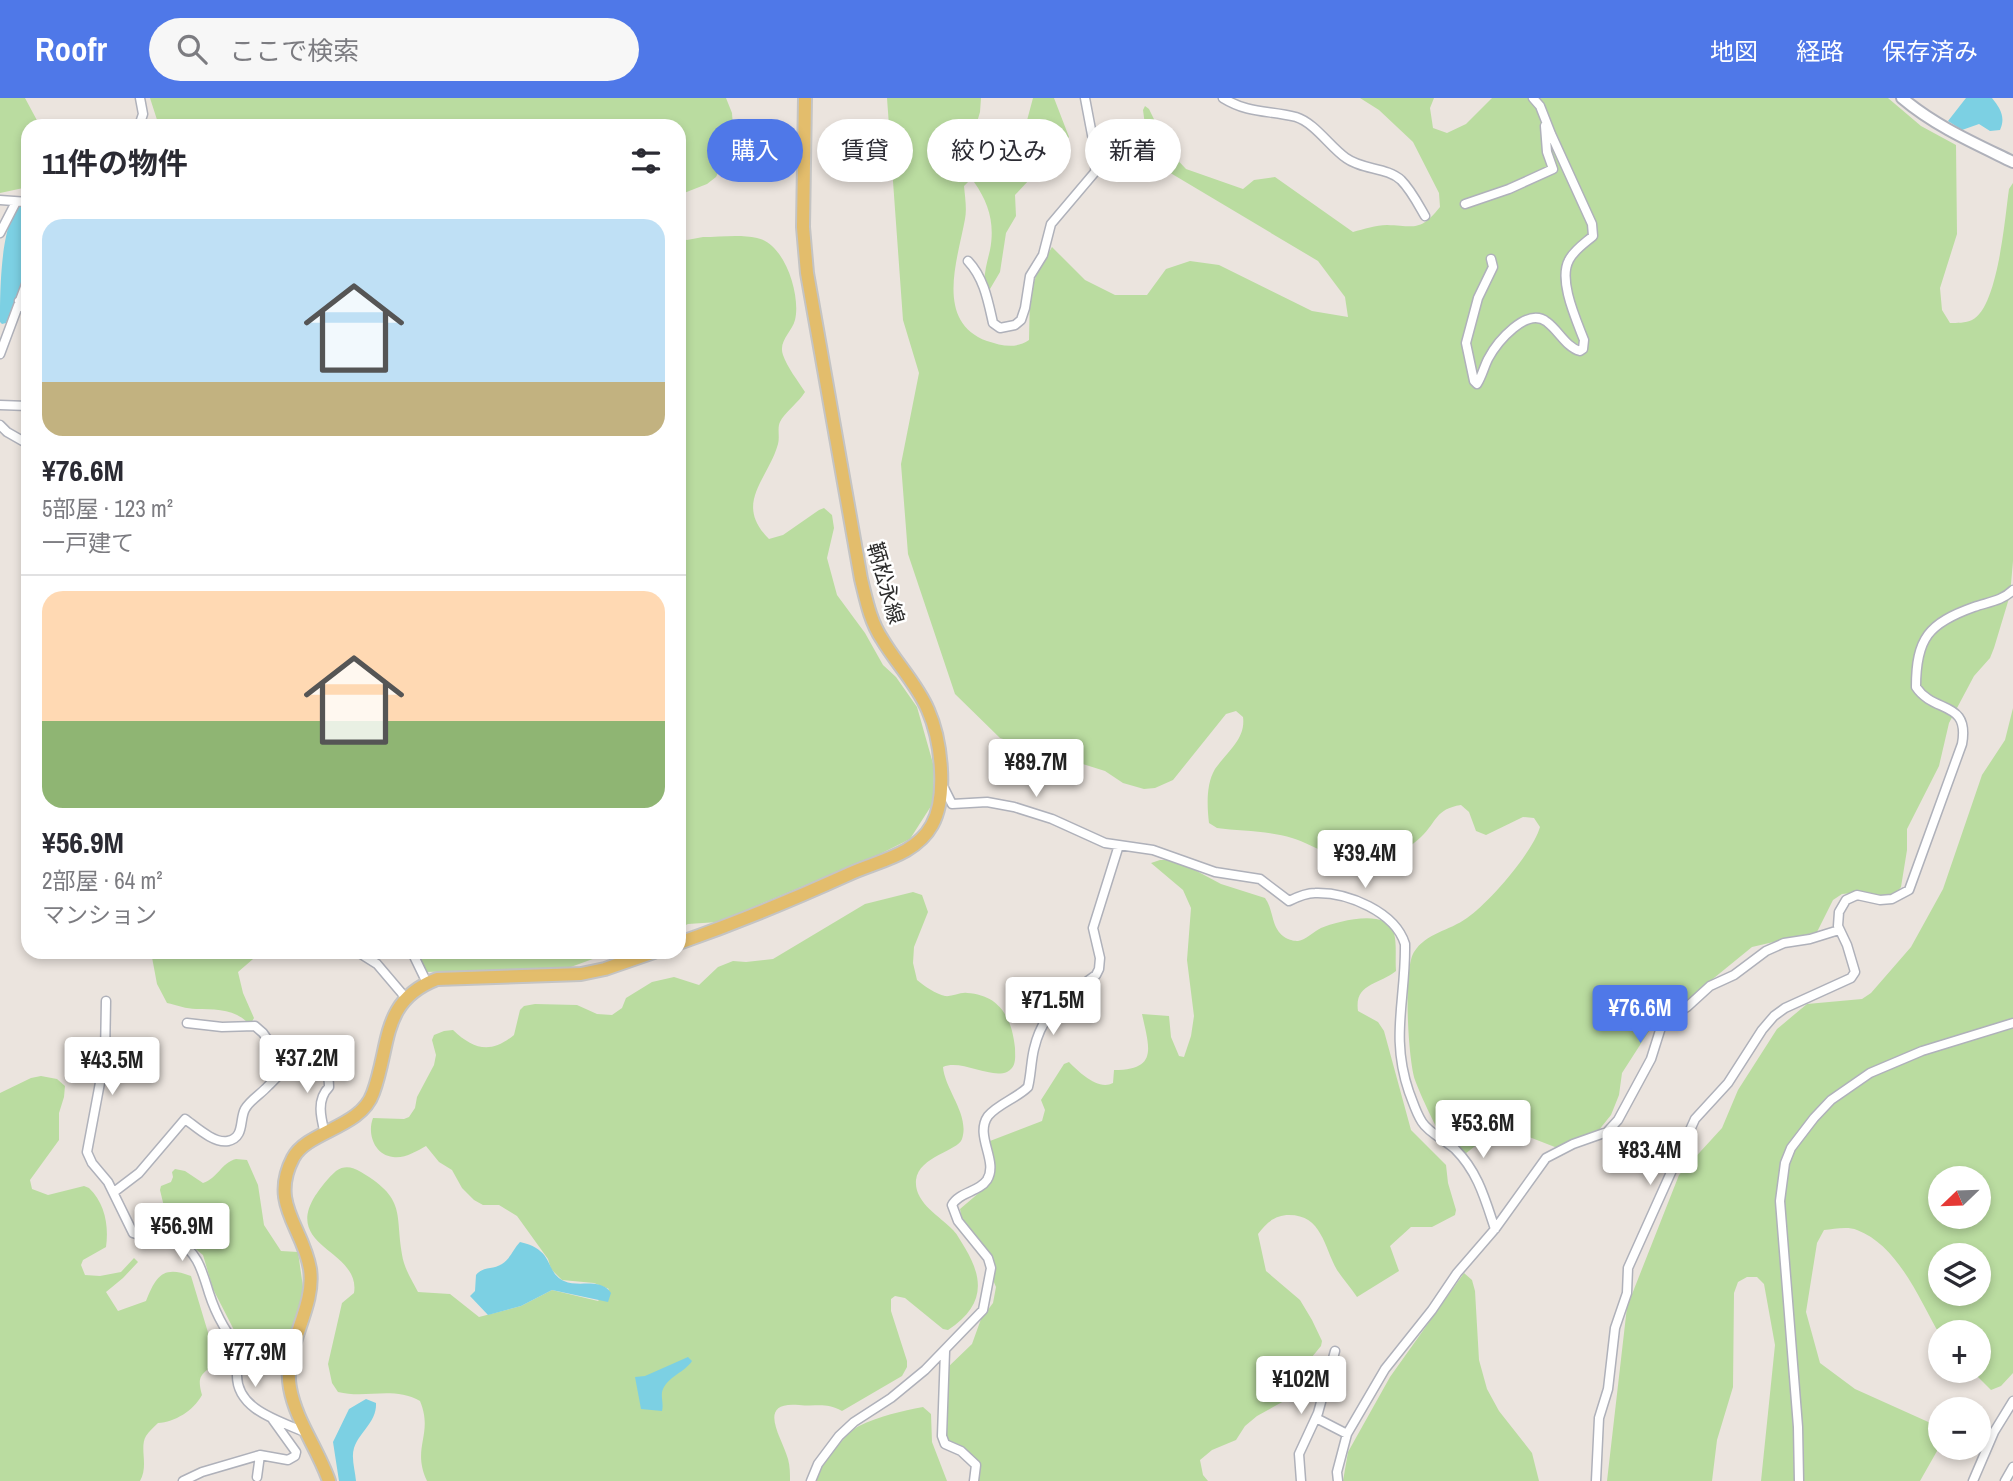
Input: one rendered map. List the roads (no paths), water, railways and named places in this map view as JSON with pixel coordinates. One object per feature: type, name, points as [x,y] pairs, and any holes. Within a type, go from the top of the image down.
[{"type":"main road","name":"鞆松永線","points":[[686,940],[787,903],[895,856],[916,843],[932,827],[940,806],[941,782],[937,743],[929,711],[880,637],[861,579],[807,273],[803,228],[805,98]]},
{"type":"main road","points":[[329,1481],[324,1465],[293,1403],[289,1385],[289,1368],[309,1292],[310,1269],[285,1204],[284,1180],[294,1155],[343,1125],[373,1096],[391,1020],[405,998],[427,983],[437,979],[581,974],[605,970],[635,959]]},
{"type":"street","points":[[140,98],[141,119]]},
{"type":"street","points":[[968,261],[975,267],[986,294],[993,323],[1000,328],[1015,325],[1021,320],[1030,276],[1043,255],[1051,224],[1095,172],[1096,156],[1085,98]]},
{"type":"street","points":[[1223,98],[1252,111],[1295,117],[1304,121],[1346,159],[1400,179],[1425,216]]},
{"type":"street","points":[[1491,259],[1493,267],[1478,298],[1466,343],[1474,381],[1477,384],[1487,360],[1506,335],[1534,317],[1542,318],[1554,327],[1573,349],[1583,349],[1584,340],[1564,274],[1569,260],[1593,236],[1592,224],[1540,106],[1533,98]]},
{"type":"street","points":[[1902,98],[1921,114],[1952,132],[2013,162]]},
{"type":"street","points":[[1465,204],[1509,189],[1553,169],[1547,152],[1544,116]]},
{"type":"street","points":[[0,200],[21,202]]},
{"type":"street","points":[[0,233],[16,202]]},
{"type":"street","points":[[0,354],[21,296]]},
{"type":"street","points":[[0,405],[21,406]]},
{"type":"street","points":[[0,425],[21,440]]},
{"type":"street","points":[[1596,1481],[1599,1418],[1608,1389],[1615,1328],[1627,1293],[1629,1268],[1695,1119],[1728,1083],[1774,1016],[1802,998],[1851,978],[1854,972],[1847,944],[1839,930],[1839,912],[1846,900],[1863,894],[1880,900],[1892,899],[1909,890],[1965,729],[1959,716],[1927,698],[1916,687],[1924,638],[1939,622],[1996,601],[2013,590]]},
{"type":"street","points":[[941,782],[953,804],[986,802],[1014,807],[1052,819],[1105,843],[1153,850],[1215,872],[1260,879],[1289,901],[1307,894],[1334,895],[1384,915],[1401,932],[1405,944],[1406,959],[1398,1032],[1404,1076],[1423,1124],[1454,1149],[1480,1182],[1495,1229]]},
{"type":"street","points":[[811,1481],[818,1464],[839,1436],[862,1416],[891,1398],[945,1351],[983,1310],[991,1268],[988,1258],[958,1221],[952,1205],[956,1199],[985,1182],[988,1177],[984,1127],[992,1112],[1028,1087],[1041,1026],[1053,1008],[1100,969],[1093,928],[1119,845]]},
{"type":"street","points":[[1338,1481],[1337,1472],[1347,1434],[1385,1369],[1432,1310],[1457,1273],[1495,1229],[1546,1158],[1573,1144],[1607,1132],[1618,1120],[1651,1059],[1666,1019],[1687,1007],[1710,986],[1734,975],[1766,951],[1784,943],[1839,930]]},
{"type":"street","points":[[369,959],[377,964],[405,998]]},
{"type":"street","points":[[415,959],[427,983]]},
{"type":"street","points":[[106,1001],[105,1056],[87,1152],[114,1192],[133,1233],[144,1237],[175,1240],[191,1251],[198,1260],[218,1314],[235,1345],[244,1354]]},
{"type":"street","points":[[187,1023],[222,1027],[255,1026],[263,1033],[286,1067]]},
{"type":"street","points":[[1799,1481],[1797,1413],[1780,1201],[1785,1163],[1791,1148],[1831,1100],[1870,1073],[1922,1051],[2013,1023]]},
{"type":"street","points":[[114,1192],[138,1173],[185,1119],[221,1140],[228,1141],[236,1136],[240,1131],[243,1111],[249,1103],[286,1067],[304,1060],[325,1069],[329,1079],[329,1087],[320,1100],[325,1134]]},
{"type":"street","points":[[289,1368],[287,1360],[255,1350],[244,1354],[237,1367],[237,1384],[243,1397],[271,1418],[307,1433]]},
{"type":"street","points":[[945,1351],[942,1436],[945,1444],[972,1459],[976,1465],[974,1481]]},
{"type":"street","points":[[1301,1481],[1299,1454],[1325,1393],[1335,1351]]},
{"type":"street","points":[[1973,1481],[1994,1432],[2013,1401]]},
{"type":"street","points":[[183,1481],[202,1472],[260,1455],[288,1460],[295,1456],[296,1452],[271,1418]]},
{"type":"street","points":[[1316,1418],[1347,1434]]},
{"type":"street","points":[[257,1477],[260,1455]]},
{"type":"street","points":[[2005,1481],[2013,1467]]},
{"type":"water","points":[[1966,98],[1992,98],[2001,113],[2000,130],[1990,131],[1979,124],[1962,130],[1948,121]]},
{"type":"water","points":[[21,205],[21,286],[6,323],[2,324],[0,294],[3,259],[5,241],[14,213]]},
{"type":"water","points":[[520,1242],[539,1250],[558,1277],[564,1281],[601,1285],[606,1288],[611,1293],[608,1302],[552,1290],[521,1306],[488,1315],[470,1296],[475,1291],[476,1275],[482,1270],[502,1264]]},
{"type":"water","points":[[688,1357],[692,1361],[669,1380],[663,1389],[662,1411],[641,1409],[635,1377],[645,1376]]},
{"type":"water","points":[[366,1399],[376,1403],[376,1410],[354,1448],[356,1481],[339,1481],[333,1442],[349,1409]]}]
